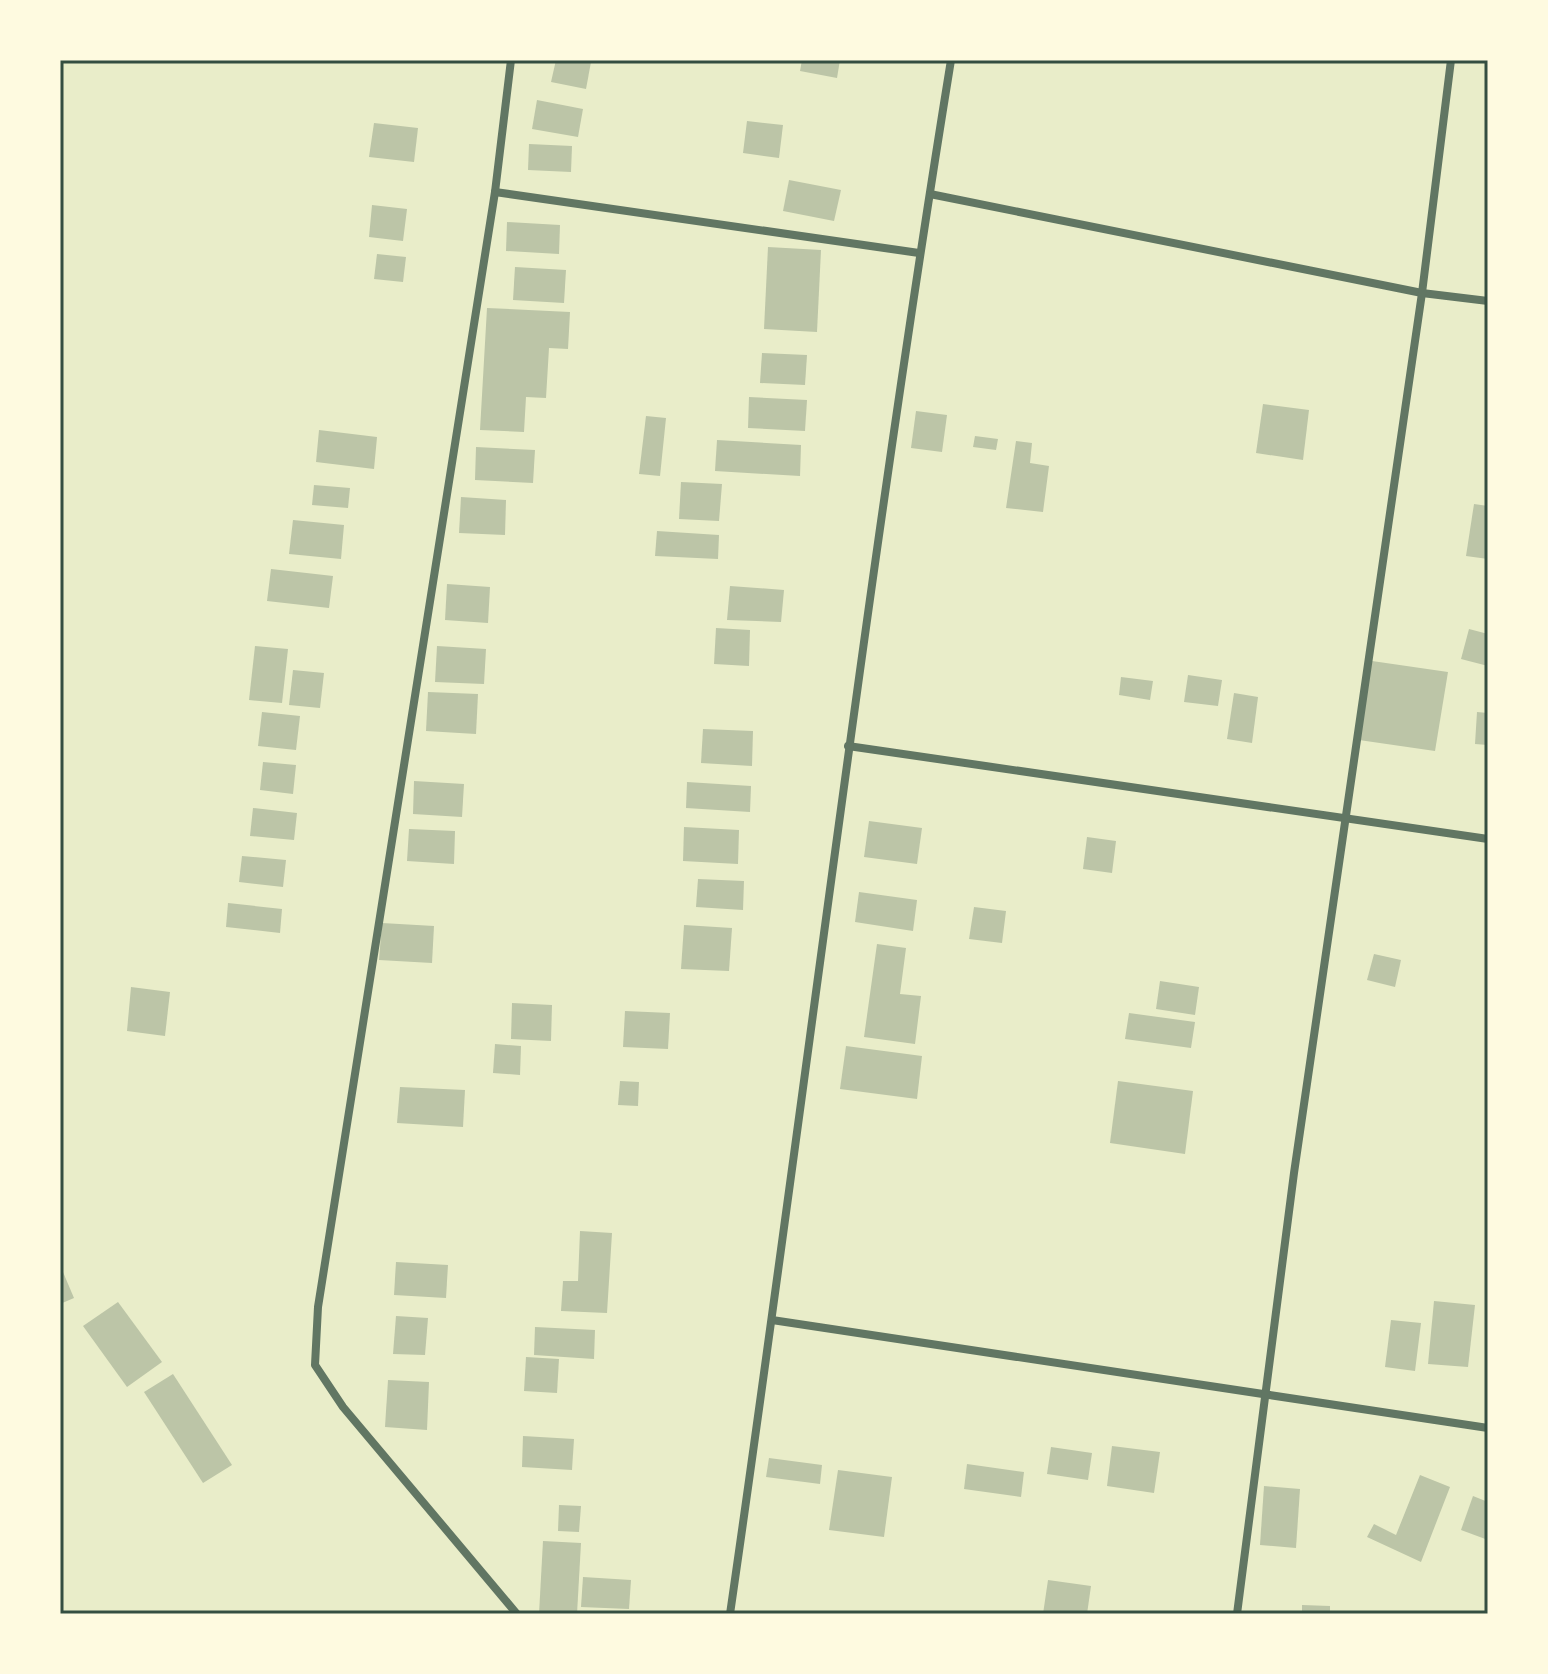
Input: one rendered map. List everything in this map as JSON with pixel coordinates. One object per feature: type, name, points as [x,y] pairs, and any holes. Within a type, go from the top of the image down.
[{"type":"street","points":[[511,60],[495,192],[318,1307],[315,1365],[343,1407],[517,1614]]},
{"type":"street","points":[[730,1614],[848,746],[919,253],[951,60]]},
{"type":"street","points":[[1237,1614],[1294,1173],[1422,293],[1451,60]]},
{"type":"street","points":[[495,192],[919,253]]},
{"type":"street","points":[[930,194],[1422,293],[1488,301]]},
{"type":"street","points":[[848,746],[1488,839]]},
{"type":"street","points":[[772,1320],[1265,1397],[1488,1428]]},
{"type":"building","points":[[556,60],[591,62],[586,89],[551,82]]},
{"type":"building","points":[[802,60],[840,60],[837,78],[800,71]]},
{"type":"building","points":[[537,100],[583,109],[578,137],[532,129]]},
{"type":"building","points":[[747,121],[783,125],[779,158],[743,153]]},
{"type":"building","points":[[374,123],[418,128],[414,162],[369,157]]},
{"type":"building","points":[[529,144],[572,146],[571,172],[528,170]]},
{"type":"building","points":[[789,180],[841,190],[834,221],[783,211]]},
{"type":"building","points":[[372,205],[407,209],[403,241],[369,237]]},
{"type":"building","points":[[507,222],[560,225],[559,254],[506,251]]},
{"type":"building","points":[[768,247],[821,250],[817,332],[764,329]]},
{"type":"building","points":[[377,254],[406,257],[403,282],[374,279]]},
{"type":"building","points":[[515,267],[566,270],[564,303],[513,300]]},
{"type":"building","points":[[487,308],[570,312],[568,349],[549,348],[546,398],[526,397],[524,432],[480,430]]},
{"type":"building","points":[[762,353],[807,355],[805,385],[760,383]]},
{"type":"building","points":[[749,397],[807,400],[805,431],[748,428]]},
{"type":"building","points":[[1263,404],[1309,410],[1303,460],[1256,453]]},
{"type":"building","points":[[916,411],[947,415],[942,452],[911,448]]},
{"type":"building","points":[[646,416],[666,418],[660,476],[639,474]]},
{"type":"building","points":[[319,430],[377,437],[374,469],[316,462]]},
{"type":"building","points":[[975,436],[998,439],[996,450],[973,447]]},
{"type":"building","points":[[717,440],[801,445],[800,476],[715,471]]},
{"type":"building","points":[[1016,441],[1032,443],[1030,463],[1049,466],[1043,512],[1006,508]]},
{"type":"building","points":[[476,447],[535,450],[533,483],[475,480]]},
{"type":"building","points":[[681,482],[722,484],[719,521],[679,519]]},
{"type":"building","points":[[314,485],[350,488],[348,508],[312,505]]},
{"type":"building","points":[[461,497],[506,500],[505,535],[459,533]]},
{"type":"building","points":[[1474,504],[1488,506],[1488,559],[1466,556]]},
{"type":"building","points":[[293,520],[344,525],[341,559],[289,554]]},
{"type":"building","points":[[657,531],[719,535],[718,559],[655,556]]},
{"type":"building","points":[[271,569],[333,576],[329,608],[267,601]]},
{"type":"building","points":[[447,584],[490,587],[488,623],[445,620]]},
{"type":"building","points":[[730,586],[784,590],[781,622],[727,620]]},
{"type":"building","points":[[716,628],[750,630],[749,666],[714,664]]},
{"type":"building","points":[[1469,629],[1488,634],[1488,666],[1461,659]]},
{"type":"building","points":[[255,646],[288,649],[282,703],[249,700]]},
{"type":"building","points":[[437,646],[486,649],[484,684],[435,682]]},
{"type":"building","points":[[1372,661],[1448,672],[1435,751],[1359,740]]},
{"type":"building","points":[[293,670],[324,673],[320,708],[289,705]]},
{"type":"building","points":[[1188,675],[1222,680],[1218,706],[1184,702]]},
{"type":"building","points":[[1121,677],[1153,681],[1150,700],[1119,695]]},
{"type":"building","points":[[428,692],[478,694],[476,734],[426,731]]},
{"type":"building","points":[[1234,693],[1258,697],[1252,743],[1227,739]]},
{"type":"building","points":[[262,712],[300,716],[296,750],[258,746]]},
{"type":"building","points":[[1477,712],[1488,713],[1488,745],[1475,744]]},
{"type":"building","points":[[703,729],[753,731],[752,766],[701,763]]},
{"type":"building","points":[[263,762],[296,765],[293,794],[260,790]]},
{"type":"building","points":[[414,781],[464,784],[462,817],[413,814]]},
{"type":"building","points":[[687,782],[751,786],[750,812],[686,808]]},
{"type":"building","points":[[253,808],[297,813],[294,840],[250,836]]},
{"type":"building","points":[[869,821],[922,828],[917,864],[864,857]]},
{"type":"building","points":[[684,827],[739,830],[738,864],[683,861]]},
{"type":"building","points":[[409,829],[455,831],[454,864],[407,861]]},
{"type":"building","points":[[1087,837],[1116,841],[1112,873],[1083,869]]},
{"type":"building","points":[[242,856],[286,860],[283,887],[239,882]]},
{"type":"building","points":[[698,879],[744,881],[743,910],[696,907]]},
{"type":"building","points":[[859,892],[917,900],[913,931],[855,922]]},
{"type":"building","points":[[228,903],[282,909],[280,933],[226,927]]},
{"type":"building","points":[[974,907],[1006,911],[1002,943],[969,939]]},
{"type":"building","points":[[382,923],[434,926],[432,963],[379,960]]},
{"type":"building","points":[[684,925],[732,928],[729,971],[681,969]]},
{"type":"building","points":[[877,944],[906,948],[900,994],[921,996],[915,1044],[864,1037]]},
{"type":"building","points":[[1374,954],[1401,960],[1395,987],[1367,980]]},
{"type":"building","points":[[1160,981],[1199,987],[1195,1015],[1156,1009]]},
{"type":"building","points":[[131,987],[170,992],[165,1036],[127,1031]]},
{"type":"building","points":[[512,1003],[552,1005],[551,1041],[511,1039]]},
{"type":"building","points":[[625,1011],[670,1013],[668,1049],[623,1047]]},
{"type":"building","points":[[1129,1013],[1195,1022],[1191,1048],[1125,1039]]},
{"type":"building","points":[[495,1044],[521,1046],[520,1075],[493,1073]]},
{"type":"building","points":[[846,1046],[922,1056],[917,1099],[840,1089]]},
{"type":"building","points":[[620,1081],[639,1082],[638,1106],[618,1105]]},
{"type":"building","points":[[1118,1081],[1193,1091],[1185,1154],[1110,1143]]},
{"type":"building","points":[[400,1087],[465,1090],[463,1127],[397,1123]]},
{"type":"building","points":[[580,1231],[612,1233],[607,1313],[561,1311],[563,1281],[578,1281]]},
{"type":"building","points":[[396,1262],[448,1265],[446,1298],[394,1295]]},
{"type":"building","points":[[60,1265],[74,1298],[60,1304]]},
{"type":"building","points":[[1434,1301],[1475,1305],[1468,1367],[1428,1364]]},
{"type":"building","points":[[118,1302],[162,1362],[127,1387],[83,1326]]},
{"type":"building","points":[[396,1316],[428,1318],[425,1355],[393,1354]]},
{"type":"building","points":[[1391,1320],[1421,1323],[1415,1371],[1385,1367]]},
{"type":"building","points":[[535,1327],[595,1330],[594,1359],[534,1355]]},
{"type":"building","points":[[526,1357],[559,1359],[557,1393],[524,1391]]},
{"type":"building","points":[[173,1374],[232,1465],[203,1483],[144,1392]]},
{"type":"building","points":[[388,1380],[429,1382],[427,1430],[385,1427]]},
{"type":"building","points":[[523,1436],[574,1439],[572,1470],[522,1467]]},
{"type":"building","points":[[1112,1446],[1160,1452],[1154,1493],[1107,1486]]},
{"type":"building","points":[[1051,1447],[1092,1453],[1088,1480],[1047,1474]]},
{"type":"building","points":[[769,1458],[822,1465],[820,1484],[766,1477]]},
{"type":"building","points":[[967,1464],[1024,1472],[1021,1497],[964,1489]]},
{"type":"building","points":[[838,1470],[892,1477],[884,1537],[829,1530]]},
{"type":"building","points":[[1420,1475],[1450,1487],[1421,1562],[1367,1537],[1374,1524],[1396,1535]]},
{"type":"building","points":[[1264,1486],[1300,1489],[1296,1548],[1260,1545]]},
{"type":"building","points":[[1473,1496],[1488,1502],[1488,1540],[1461,1530]]},
{"type":"building","points":[[559,1505],[581,1506],[579,1532],[558,1531]]},
{"type":"building","points":[[543,1541],[581,1543],[577,1614],[539,1614]]},
{"type":"building","points":[[583,1577],[631,1580],[629,1609],[581,1607]]},
{"type":"building","points":[[1048,1580],[1091,1586],[1087,1614],[1043,1614]]},
{"type":"building","points":[[1302,1605],[1330,1606],[1330,1614],[1302,1614]]}]
